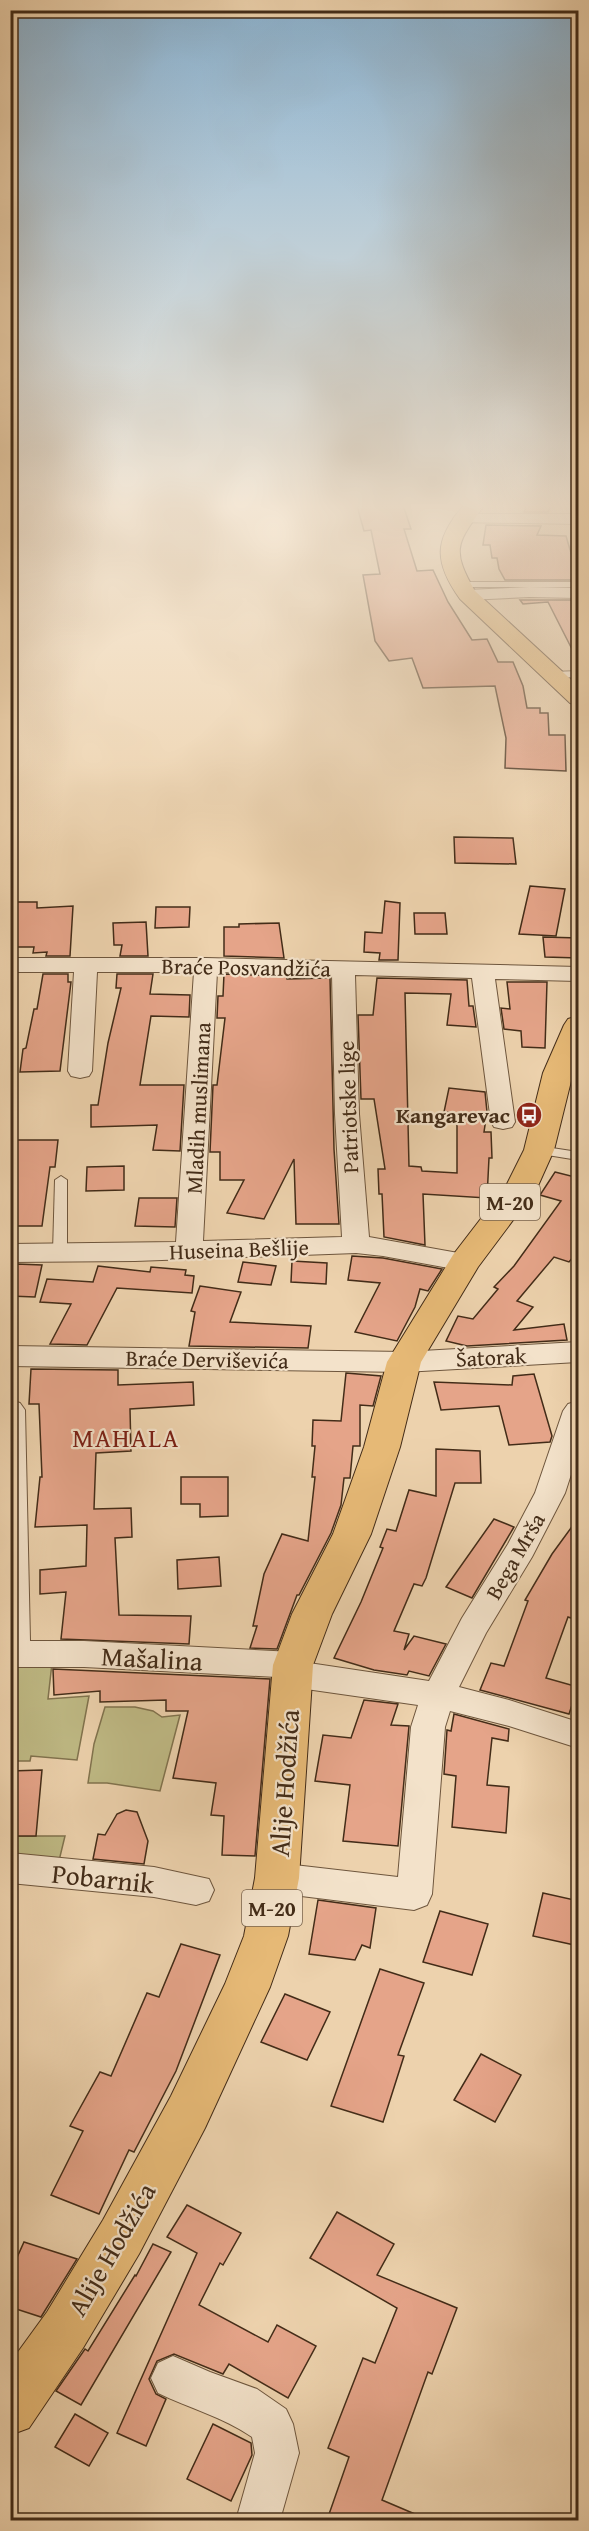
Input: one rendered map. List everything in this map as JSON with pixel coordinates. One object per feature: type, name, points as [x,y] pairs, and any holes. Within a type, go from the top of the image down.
[{"type":"main road","points":[[498,622],[553,675],[577,690]]},
{"type":"main road","name":"M-20","points":[[404,1362],[465,1262],[521,1188],[539,1150],[558,1073],[579,1025]]},
{"type":"main road","name":"Alije Hodžića","points":[[10,2409],[65,2330],[116,2247],[188,2112],[247,1987],[266,1936],[277,1878],[292,1670],[312,1614],[352,1534],[382,1447],[404,1362]]},
{"type":"street","name":"Braće Posvandžića","points":[[10,965],[206,965],[579,974]]},
{"type":"street","points":[[80,1071],[86,965]]},
{"type":"street","name":"Mladih muslimana","points":[[189,1250],[206,965]]},
{"type":"street","name":"Patriotske lige","points":[[343,968],[347,1114],[356,1245]]},
{"type":"street","points":[[482,971],[503,1122]]},
{"type":"street","name":"Huseina Bešlije","points":[[10,1253],[356,1245],[383,1247],[465,1262]]},
{"type":"street","name":"Šatorak","points":[[404,1362],[579,1352]]},
{"type":"street","name":"Braće Derviševića","points":[[10,1356],[404,1362]]},
{"type":"street","points":[[10,1410],[12,1654]]},
{"type":"street","name":"Bega Mrša","points":[[277,1878],[414,1894],[428,1727],[438,1695],[472,1627],[521,1549],[550,1493],[579,1411]]},
{"type":"street","name":"Mašalina","points":[[12,1654],[84,1654],[292,1670],[438,1695],[579,1735]]},
{"type":"street","name":"Pobarnik","points":[[10,1868],[154,1882],[196,1890]]},
{"type":"street","points":[[173,2378],[206,2393],[242,2404],[270,2424],[277,2453],[258,2520]]},
{"type":"lane","points":[[539,1150],[579,1156]]},
{"type":"lane","points":[[60,1252],[61,1180]]},
{"type":"shaded area","points":[[11,1654],[53,1654],[48,1699],[89,1696],[77,1760],[31,1756],[30,1761],[11,1761]]},
{"type":"shaded area","points":[[105,1707],[135,1707],[153,1711],[162,1717],[180,1715],[160,1791],[107,1783],[88,1783],[94,1744]]},
{"type":"shaded area","points":[[10,1836],[65,1836],[57,1869],[11,1862]]},
{"type":"building","points":[[372,622],[461,622],[472,640],[487,639],[498,662],[513,662],[523,686],[527,708],[540,708],[540,713],[548,713],[549,735],[565,735],[566,771],[505,768],[506,738],[495,686],[423,688],[412,658],[389,661],[375,641]]},
{"type":"building","points":[[558,622],[579,622],[579,663]]},
{"type":"building","points":[[454,837],[513,838],[516,864],[455,863]]},
{"type":"building","points":[[530,886],[565,889],[556,936],[519,934]]},
{"type":"building","points":[[385,901],[400,903],[398,960],[379,960],[380,953],[364,952],[365,932],[382,933]]},
{"type":"building","points":[[10,902],[37,902],[37,908],[73,906],[70,956],[46,956],[47,952],[33,953],[34,947],[10,947]]},
{"type":"building","points":[[156,907],[190,907],[189,927],[155,928]]},
{"type":"building","points":[[414,913],[445,913],[447,934],[415,934]]},
{"type":"building","points":[[146,922],[148,956],[120,956],[122,945],[114,945],[113,923]]},
{"type":"building","points":[[279,923],[284,958],[224,956],[224,927],[239,927],[239,924]]},
{"type":"building","points":[[543,937],[579,938],[579,958],[545,957]]},
{"type":"building","points":[[43,974],[68,974],[68,982],[71,982],[60,1071],[20,1072],[23,1049],[26,1048],[34,1009],[37,1009]]},
{"type":"building","points":[[117,974],[153,974],[150,994],[190,995],[189,1017],[151,1016],[140,1085],[184,1085],[180,1151],[153,1150],[157,1125],[91,1127],[91,1105],[98,1105],[108,1043],[121,988],[116,988]]},
{"type":"building","points":[[224,974],[286,976],[287,979],[330,978],[334,1149],[339,1224],[296,1224],[294,1159],[264,1219],[227,1213],[244,1180],[220,1180],[220,1152],[210,1152],[213,1085],[217,1085],[225,1018],[217,1018],[218,996],[223,996]]},
{"type":"building","points":[[377,978],[467,980],[469,1006],[473,1006],[476,1027],[447,1025],[451,994],[405,993],[409,1166],[421,1167],[422,1171],[457,1173],[457,1113],[444,1112],[449,1088],[485,1092],[487,1112],[484,1132],[491,1132],[492,1158],[489,1158],[487,1198],[423,1194],[425,1245],[384,1237],[378,1169],[385,1169],[374,1099],[361,1099],[358,1015],[373,1015]]},
{"type":"building","points":[[507,982],[547,982],[545,1048],[522,1047],[521,1031],[504,1029],[501,1008],[510,1009]]},
{"type":"building","points":[[10,1140],[58,1140],[55,1167],[50,1167],[42,1226],[10,1226]]},
{"type":"building","points":[[124,1166],[124,1190],[86,1191],[87,1167]]},
{"type":"building","points":[[555,1172],[579,1178],[579,1250],[569,1262],[554,1257],[517,1301],[533,1307],[514,1330],[564,1324],[567,1340],[467,1346],[446,1341],[458,1316],[473,1319],[498,1289],[494,1287],[514,1266],[561,1201],[540,1195]]},
{"type":"building","points":[[139,1198],[177,1198],[175,1227],[135,1226]]},
{"type":"building","points":[[352,1256],[383,1258],[442,1269],[428,1291],[420,1289],[415,1307],[397,1341],[355,1332],[380,1283],[348,1280]]},
{"type":"building","points":[[292,1261],[327,1263],[326,1284],[291,1282]]},
{"type":"building","points":[[243,1262],[276,1266],[271,1285],[238,1282]]},
{"type":"building","points":[[16,1264],[42,1265],[35,1297],[10,1296]]},
{"type":"building","points":[[98,1266],[150,1272],[151,1267],[186,1270],[185,1275],[194,1276],[192,1293],[117,1288],[87,1345],[50,1344],[71,1304],[40,1302],[47,1279],[93,1282]]},
{"type":"building","points":[[200,1286],[241,1292],[230,1322],[311,1326],[308,1348],[189,1346],[195,1312],[191,1311]]},
{"type":"building","points":[[31,1369],[118,1370],[118,1385],[193,1382],[194,1405],[130,1409],[131,1451],[96,1453],[94,1509],[131,1508],[132,1537],[115,1538],[119,1615],[191,1616],[189,1644],[61,1639],[66,1592],[40,1594],[40,1570],[86,1566],[87,1525],[35,1527],[40,1477],[42,1477],[39,1404],[29,1404]]},
{"type":"building","points":[[346,1373],[381,1376],[373,1406],[360,1405],[360,1446],[353,1446],[350,1478],[344,1478],[341,1505],[331,1533],[297,1595],[277,1649],[250,1648],[257,1626],[253,1626],[264,1574],[282,1534],[308,1541],[315,1477],[312,1477],[315,1446],[312,1446],[313,1420],[341,1421]]},
{"type":"building","points":[[534,1374],[552,1436],[550,1442],[509,1445],[499,1406],[441,1410],[434,1382],[512,1385],[513,1376]]},
{"type":"building","points":[[436,1449],[480,1451],[481,1483],[455,1483],[426,1578],[422,1586],[414,1584],[394,1631],[409,1634],[404,1650],[414,1636],[446,1644],[429,1676],[409,1671],[407,1675],[374,1670],[334,1658],[361,1602],[383,1548],[380,1547],[387,1529],[396,1531],[409,1490],[436,1496]]},
{"type":"building","points":[[181,1477],[228,1477],[228,1516],[200,1517],[200,1504],[181,1504]]},
{"type":"building","points":[[579,1517],[579,1605],[571,1618],[568,1617],[546,1678],[578,1687],[569,1714],[480,1690],[491,1663],[504,1666],[528,1601],[525,1600],[552,1554]]},
{"type":"building","points":[[494,1519],[514,1527],[472,1598],[446,1587]]},
{"type":"building","points":[[219,1557],[221,1586],[178,1589],[177,1560]]},
{"type":"building","points":[[53,1669],[270,1679],[255,1856],[222,1855],[224,1816],[211,1815],[216,1783],[173,1778],[188,1711],[166,1711],[166,1700],[100,1702],[100,1691],[54,1695]]},
{"type":"building","points":[[364,1700],[398,1704],[391,1725],[409,1726],[398,1846],[343,1841],[350,1785],[315,1781],[323,1735],[351,1738]]},
{"type":"building","points":[[454,1714],[509,1729],[508,1741],[492,1738],[487,1785],[509,1787],[506,1833],[452,1827],[456,1776],[444,1774],[447,1730],[451,1731]]},
{"type":"building","points":[[42,1770],[36,1836],[10,1836],[10,1771]]},
{"type":"building","points":[[126,1810],[137,1812],[148,1841],[144,1864],[93,1859],[98,1834],[105,1835],[117,1814]]},
{"type":"building","points":[[543,1893],[579,1901],[579,1946],[533,1936]]},
{"type":"building","points":[[318,1900],[376,1908],[370,1948],[362,1945],[355,1960],[309,1954]]},
{"type":"building","points":[[440,1911],[488,1924],[472,1975],[423,1962]]},
{"type":"building","points":[[181,1944],[220,1955],[176,2071],[134,2152],[129,2150],[99,2214],[51,2195],[83,2131],[70,2126],[100,2072],[111,2076],[147,1993],[159,1997]]},
{"type":"building","points":[[380,1969],[424,1983],[398,2055],[404,2056],[383,2122],[331,2106]]},
{"type":"building","points":[[285,1994],[330,2012],[307,2060],[261,2042]]},
{"type":"building","points":[[481,2054],[521,2075],[495,2122],[454,2100]]},
{"type":"building","points":[[187,2205],[241,2233],[223,2265],[220,2263],[199,2305],[268,2342],[277,2325],[316,2346],[288,2398],[229,2364],[223,2374],[174,2354],[157,2361],[149,2379],[156,2394],[166,2399],[146,2446],[117,2433],[197,2253],[167,2237]]},
{"type":"building","points":[[337,2212],[394,2244],[377,2275],[457,2308],[432,2374],[428,2372],[382,2500],[429,2520],[327,2520],[349,2457],[328,2448],[363,2358],[375,2363],[397,2308],[310,2258]]},
{"type":"building","points":[[24,2242],[77,2259],[41,2317],[10,2307],[10,2273]]},
{"type":"building","points":[[153,2244],[171,2252],[81,2405],[56,2391],[85,2349],[88,2351],[136,2276]]},
{"type":"building","points":[[75,2414],[108,2433],[89,2466],[55,2447]]},
{"type":"building","points":[[213,2424],[251,2443],[252,2455],[231,2501],[187,2479]]},
{"type":"place","name":"Kangarevac","points":[[529,1115]]},
{"type":"district","name":"MAHALA","points":[[126,1437]]}]
